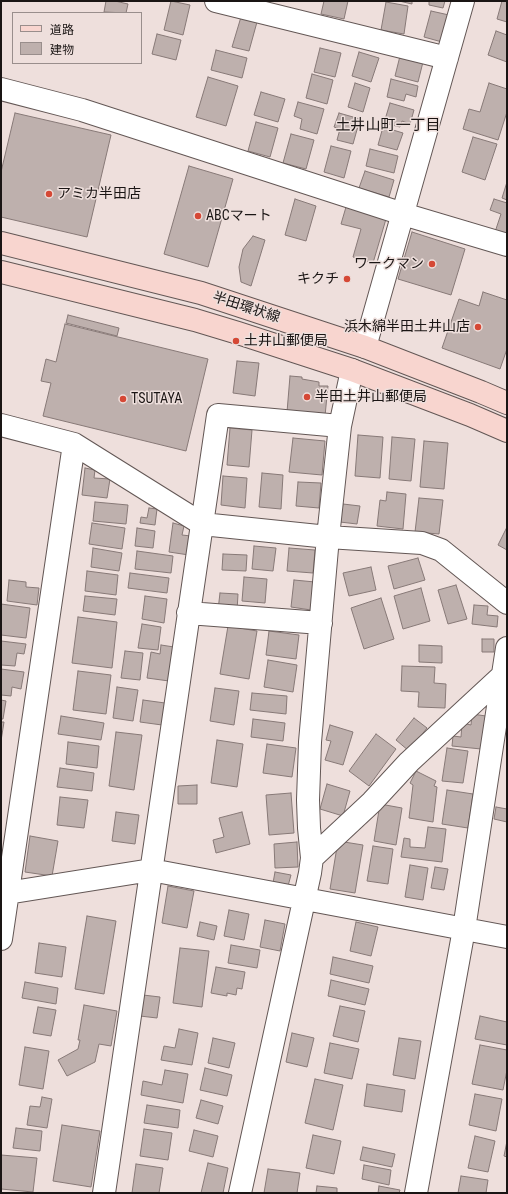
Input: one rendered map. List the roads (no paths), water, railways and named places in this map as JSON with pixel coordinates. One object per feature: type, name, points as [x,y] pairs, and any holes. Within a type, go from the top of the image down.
[{"type":"main road","name":"半田環状線","points":[[1,243],[201,293],[365,347],[481,392],[507,404]]},
{"type":"main road","name":"半田環状線","points":[[1,272],[195,320],[352,370],[470,415],[507,431]]},
{"type":"street","points":[[216,1],[447,58]]},
{"type":"street","points":[[365,347],[463,1]]},
{"type":"street","points":[[1,89],[82,110],[403,214],[507,245]]},
{"type":"street","points":[[240,1193],[312,858],[308,800],[310,742],[328,537],[340,426],[352,370]]},
{"type":"street","points":[[104,1193],[218,415],[340,426]]},
{"type":"street","points":[[1,425],[74,444],[202,524],[328,537],[422,543],[434,547],[441,550],[507,602]]},
{"type":"street","points":[[1,939],[5,893],[74,444]]},
{"type":"street","points":[[188,613],[321,623]]},
{"type":"street","points":[[416,1193],[464,929],[507,648]]},
{"type":"street","points":[[312,858],[372,802],[409,762],[502,676]]},
{"type":"street","points":[[5,893],[151,870],[507,937]]},
{"type":"place","name":"アミカ半田店","points":[[49,194]]},
{"type":"place","name":"ABCマート","points":[[198,216]]},
{"type":"place","name":"ワークマン","points":[[432,264]]},
{"type":"place","name":"キクチ","points":[[347,279]]},
{"type":"place","name":"浜木綿半田土井山店","points":[[478,327]]},
{"type":"place","name":"土井山郵便局","points":[[236,341]]},
{"type":"place","name":"半田土井山郵便局","points":[[307,397]]},
{"type":"place","name":"TSUTAYA","points":[[123,399]]},
{"type":"district","name":"土井山町一丁目","points":[[388,126]]}]
